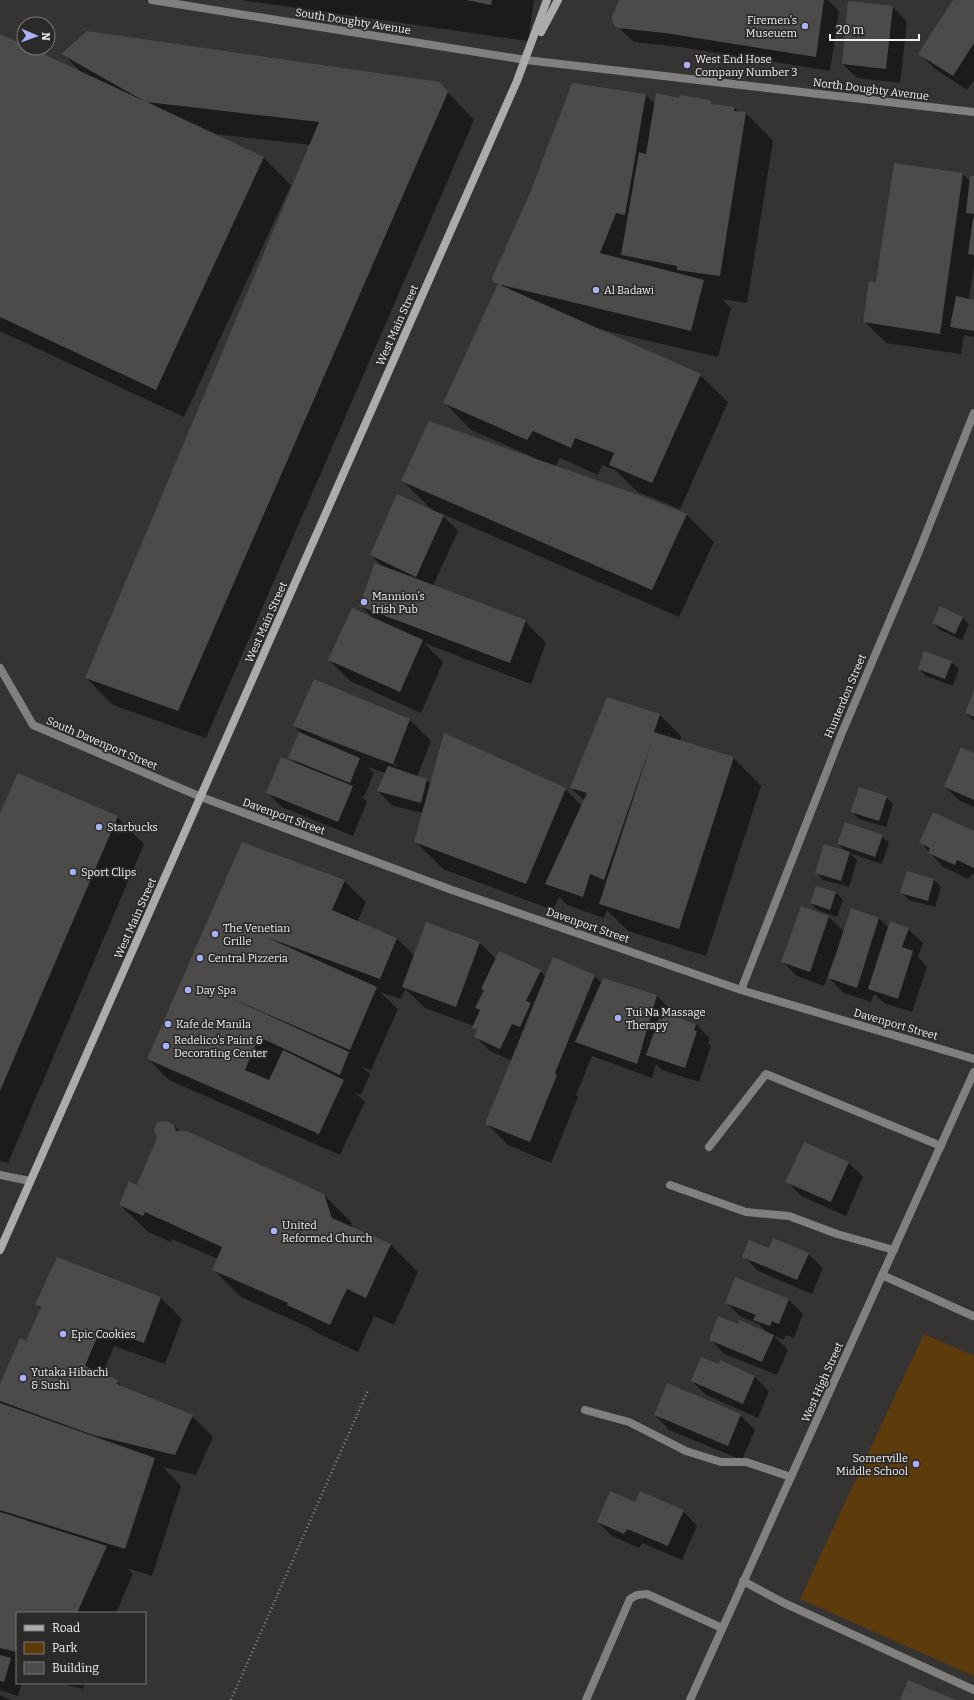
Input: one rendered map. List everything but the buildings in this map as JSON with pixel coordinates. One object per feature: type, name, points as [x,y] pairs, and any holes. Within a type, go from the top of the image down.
[{"type":"street","name":"South Doughty Avenue","points":[[152,0],[526,60]]},
{"type":"street","name":"West Main Street","points":[[0,1250],[526,60],[548,0]]},
{"type":"street","points":[[526,60],[558,0]]},
{"type":"street","name":"North Doughty Avenue","points":[[526,60],[974,112]]},
{"type":"street","name":"Hunterdon Street","points":[[741,990],[841,735],[915,561],[974,413]]},
{"type":"street","name":"South Davenport Street","points":[[0,668],[33,725],[201,797]]},
{"type":"street","name":"Davenport Street","points":[[201,797],[452,890],[741,990],[974,1059]]},
{"type":"street","name":"West High Street","points":[[690,1700],[974,1072]]},
{"type":"street","points":[[709,1147],[766,1074],[940,1146]]},
{"type":"street","points":[[0,1175],[30,1181]]},
{"type":"street","points":[[670,1185],[746,1212],[789,1216],[837,1234],[894,1250]]},
{"type":"street","points":[[882,1275],[974,1316]]},
{"type":"street","points":[[585,1410],[629,1422],[693,1454],[721,1462],[746,1462],[790,1477]]},
{"type":"street","points":[[743,1581],[784,1603],[974,1690]]},
{"type":"street","points":[[586,1700],[630,1599],[637,1595],[648,1594],[722,1628]]},
{"type":"path","points":[[231,1700],[368,1390]]},
{"type":"green space","name":"Somerville Middle School","points":[[924,1334],[974,1356],[974,1676],[800,1599]]},
{"type":"place","name":"Firemen's Museuem","points":[[805,26]]},
{"type":"place","name":"West End Hose Company Number 3","points":[[687,65]]},
{"type":"place","name":"Al Badawi","points":[[596,290]]},
{"type":"place","name":"Mannion's Irish Pub","points":[[364,602]]},
{"type":"place","name":"Starbucks","points":[[99,827]]},
{"type":"place","name":"Sport Clips","points":[[73,872]]},
{"type":"place","name":"The Venetian Grille","points":[[215,934]]},
{"type":"place","name":"Central Pizzeria","points":[[200,958]]},
{"type":"place","name":"Day Spa","points":[[188,990]]},
{"type":"place","name":"Tui Na Massage Therapy","points":[[618,1018]]},
{"type":"place","name":"Kafe de Manila","points":[[168,1024]]},
{"type":"place","name":"Redelico's Paint & Decorating Center","points":[[166,1046]]},
{"type":"place","name":"United Reformed Church","points":[[274,1231]]},
{"type":"place","name":"Epic Cookies","points":[[63,1334]]},
{"type":"place","name":"Yutaka Hibachi & Sushi","points":[[23,1378]]},
{"type":"place","name":"Somerville Middle School","points":[[916,1464]]}]
